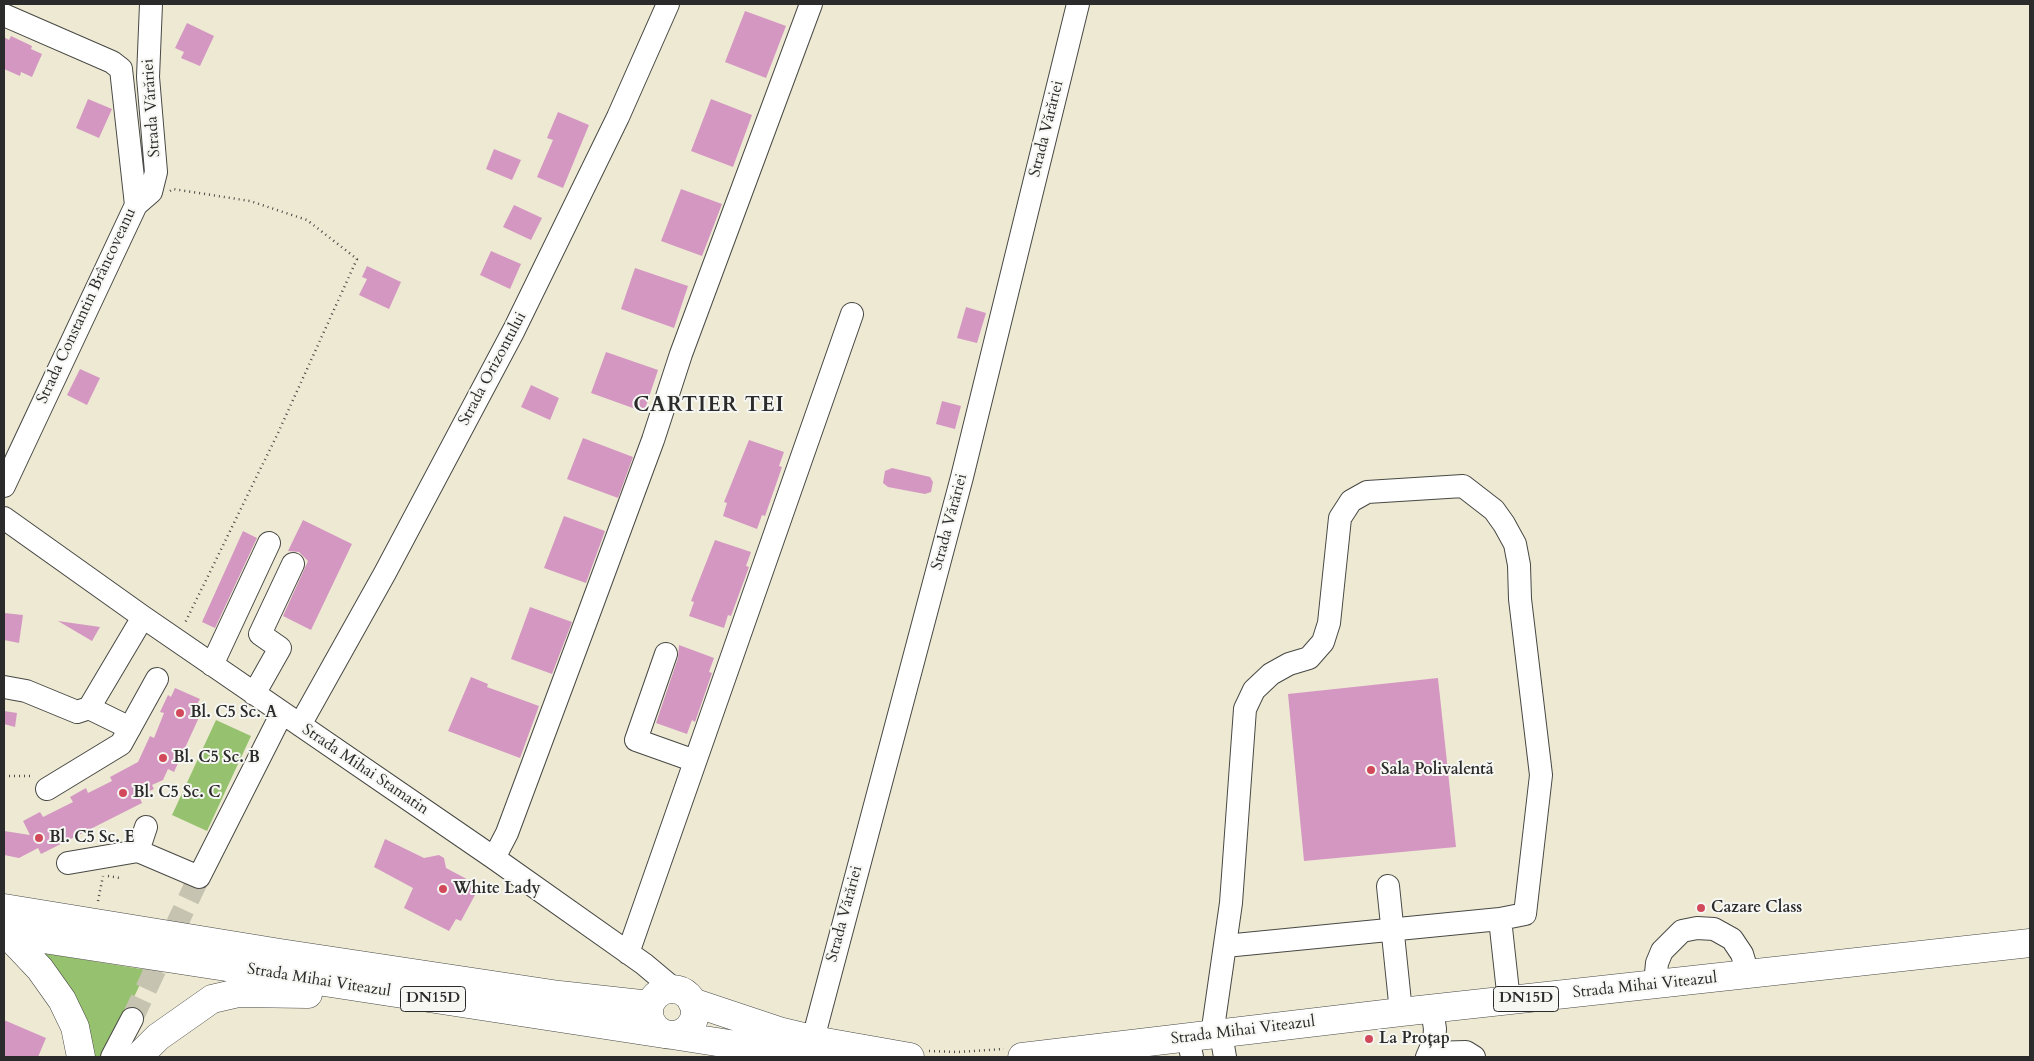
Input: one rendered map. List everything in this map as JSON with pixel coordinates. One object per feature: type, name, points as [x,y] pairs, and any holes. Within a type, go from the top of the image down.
[{"type":"main road","name":"Strada Mihai Viteazul","points":[[5,925],[397,993],[668,1035],[813,1048],[915,1053]]},
{"type":"main road","name":"Strada Mihai Viteazul","points":[[5,925],[453,979],[559,995],[650,1005]]},
{"type":"main road","points":[[5,925],[62,1000],[75,1027],[81,1057]]},
{"type":"main road","name":"Strada Mihai Viteazul","points":[[1017,1053],[1208,1044],[1401,1012],[2030,943]]},
{"type":"main road","points":[[138,1057],[158,1037],[202,1005],[221,996],[238,994],[397,993]]},
{"type":"main road","points":[[657,994],[684,996],[695,1015],[693,1022],[684,1032],[668,1035],[651,1022],[650,1005],[657,994]]},
{"type":"main road","name":"Strada Mihai Viteazul","points":[[684,996],[813,1048]]},
{"type":"street","name":"Strada Vărăriei","points":[[136,205],[151,192],[156,172],[148,77],[151,4]]},
{"type":"street","name":"Strada Orizontului","points":[[138,851],[199,877],[291,719],[385,573],[514,330],[618,117],[668,4]]},
{"type":"street","points":[[494,858],[507,833],[579,641],[681,354],[811,4]]},
{"type":"street","name":"Strada Vărăriei","points":[[813,1048],[962,477],[1078,4]]},
{"type":"street","name":"Strada Constantin Brâncoveanu","points":[[4,15],[112,62],[121,69],[136,205],[4,486]]},
{"type":"street","points":[[628,952],[852,314]]},
{"type":"street","points":[[1208,1044],[1231,903],[1245,709],[1254,690],[1271,674],[1289,664],[1308,658],[1323,642],[1329,623],[1340,518],[1351,501],[1367,492],[1463,486],[1494,510],[1515,544],[1520,565],[1520,599],[1541,775],[1525,914],[1500,919],[1225,946]]},
{"type":"street","name":"Strada Mihai Stamatin","points":[[4,518],[212,665],[628,952],[684,996]]},
{"type":"street","points":[[212,665],[269,543]]},
{"type":"street","points":[[254,694],[280,648],[260,634],[293,564]]},
{"type":"street","points":[[4,687],[26,691],[77,712],[89,708],[143,617]]},
{"type":"street","points":[[666,654],[636,740],[695,761]]},
{"type":"street","points":[[40,783],[121,744],[157,678]]},
{"type":"street","points":[[89,708],[130,728]]},
{"type":"street","points":[[68,862],[138,851],[146,827]]},
{"type":"street","points":[[1388,886],[1401,1012]]},
{"type":"street","points":[[1500,919],[1509,1001]]},
{"type":"street","points":[[1655,984],[1657,963],[1662,952],[1682,931],[1697,928],[1714,929],[1732,938],[1742,954],[1748,974]]},
{"type":"street","points":[[1432,1009],[1436,1029],[1434,1042],[1428,1055],[1466,1052],[1474,1057]]},
{"type":"street","points":[[112,1057],[132,1019]]},
{"type":"path","points":[[166,192],[173,189],[250,201],[307,220],[357,260],[278,433],[177,640]]},
{"type":"path","points":[[4,776],[40,783]]},
{"type":"path","points":[[98,902],[103,876]]},
{"type":"path","points":[[915,1053],[1017,1053]]},
{"type":"green space","points":[[216,720],[251,736],[207,831],[172,815]]},
{"type":"green space","points":[[37,952],[147,970],[105,1057],[89,1057]]},
{"type":"building","points":[[745,11],[786,26],[766,78],[725,62]]},
{"type":"building","points":[[187,23],[214,36],[200,66],[181,58],[184,52],[175,48]]},
{"type":"building","points":[[11,36],[32,46],[31,49],[42,54],[32,77],[21,72],[20,76],[4,69],[4,37],[9,40]]},
{"type":"building","points":[[88,99],[112,109],[99,138],[76,128]]},
{"type":"building","points":[[711,99],[752,115],[733,167],[691,151]]},
{"type":"building","points":[[558,112],[589,125],[563,188],[537,177],[553,140],[547,138]]},
{"type":"building","points":[[494,149],[521,160],[512,180],[486,169]]},
{"type":"building","points":[[681,189],[722,204],[702,256],[661,241]]},
{"type":"building","points":[[514,205],[542,218],[531,240],[503,227]]},
{"type":"building","points":[[491,251],[521,264],[510,289],[480,275]]},
{"type":"building","points":[[367,266],[401,282],[389,309],[359,295],[367,279],[362,277]]},
{"type":"building","points":[[635,268],[688,286],[674,328],[621,309]]},
{"type":"building","points":[[966,307],[986,313],[977,343],[957,338]]},
{"type":"building","points":[[606,352],[658,370],[644,412],[591,393]]},
{"type":"building","points":[[80,369],[100,378],[87,405],[67,395]]},
{"type":"building","points":[[531,385],[559,398],[550,420],[521,407]]},
{"type":"building","points":[[942,401],[961,406],[955,429],[936,424]]},
{"type":"building","points":[[583,438],[633,457],[618,498],[567,479]]},
{"type":"building","points":[[749,440],[784,452],[779,466],[782,467],[765,516],[762,515],[757,529],[723,516],[727,503],[724,502]]},
{"type":"building","points":[[892,468],[930,477],[933,482],[931,492],[925,494],[888,487],[883,483],[885,471]]},
{"type":"building","points":[[564,516],[605,531],[586,583],[544,568]]},
{"type":"building","points":[[303,520],[352,544],[311,630],[283,616],[308,561],[299,552],[288,551]]},
{"type":"building","points":[[243,531],[257,538],[215,628],[202,622]]},
{"type":"building","points":[[715,540],[751,552],[746,566],[749,567],[731,616],[728,615],[724,628],[689,616],[694,602],[691,601]]},
{"type":"building","points":[[530,607],[572,622],[552,674],[511,659]]},
{"type":"building","points":[[4,613],[23,615],[19,643],[4,640]]},
{"type":"building","points":[[58,621],[100,627],[92,641]]},
{"type":"building","points":[[679,645],[714,658],[709,672],[712,673],[695,722],[692,720],[687,734],[656,723],[678,658]]},
{"type":"building","points":[[471,677],[488,684],[487,687],[539,706],[520,758],[448,731]]},
{"type":"building","name":"Sala Polivalentă","points":[[1438,678],[1456,847],[1304,861],[1288,694]]},
{"type":"building","points":[[175,688],[200,699],[194,710],[201,713],[174,772],[168,769],[163,780],[152,785],[154,789],[139,796],[142,803],[41,854],[38,848],[19,858],[4,855],[4,831],[30,835],[23,821],[40,812],[43,817],[73,802],[70,797],[86,788],[88,793],[112,781],[110,777],[138,762],[150,736],[154,738],[164,713],[160,712],[168,695],[171,697]]},
{"type":"building","points":[[4,711],[17,713],[15,727],[4,724]]},
{"type":"building","name":"White Lady","points":[[385,839],[424,858],[439,855],[444,858],[446,868],[476,884],[472,894],[475,895],[461,921],[456,919],[449,931],[404,908],[413,888],[374,867]]},
{"type":"building","points":[[4,1020],[46,1038],[38,1057],[4,1057]]},
{"type":"tunnel","points":[[132,1019],[199,877]]},
{"type":"place","name":"Bl. C5 Sc. A","points":[[180,713]]},
{"type":"place","name":"Bl. C5 Sc. B","points":[[163,758]]},
{"type":"place","name":"Sala Polivalentă","points":[[1371,770]]},
{"type":"place","name":"Bl. C5 Sc. C","points":[[123,793]]},
{"type":"place","name":"Bl. C5 Sc. E","points":[[39,838]]},
{"type":"place","name":"White Lady","points":[[443,889]]},
{"type":"place","name":"Cazare Class","points":[[1701,908]]},
{"type":"place","name":"La Proțap","points":[[1369,1039]]},
{"type":"district","name":"CARTIER TEI","points":[[709,406]]}]
